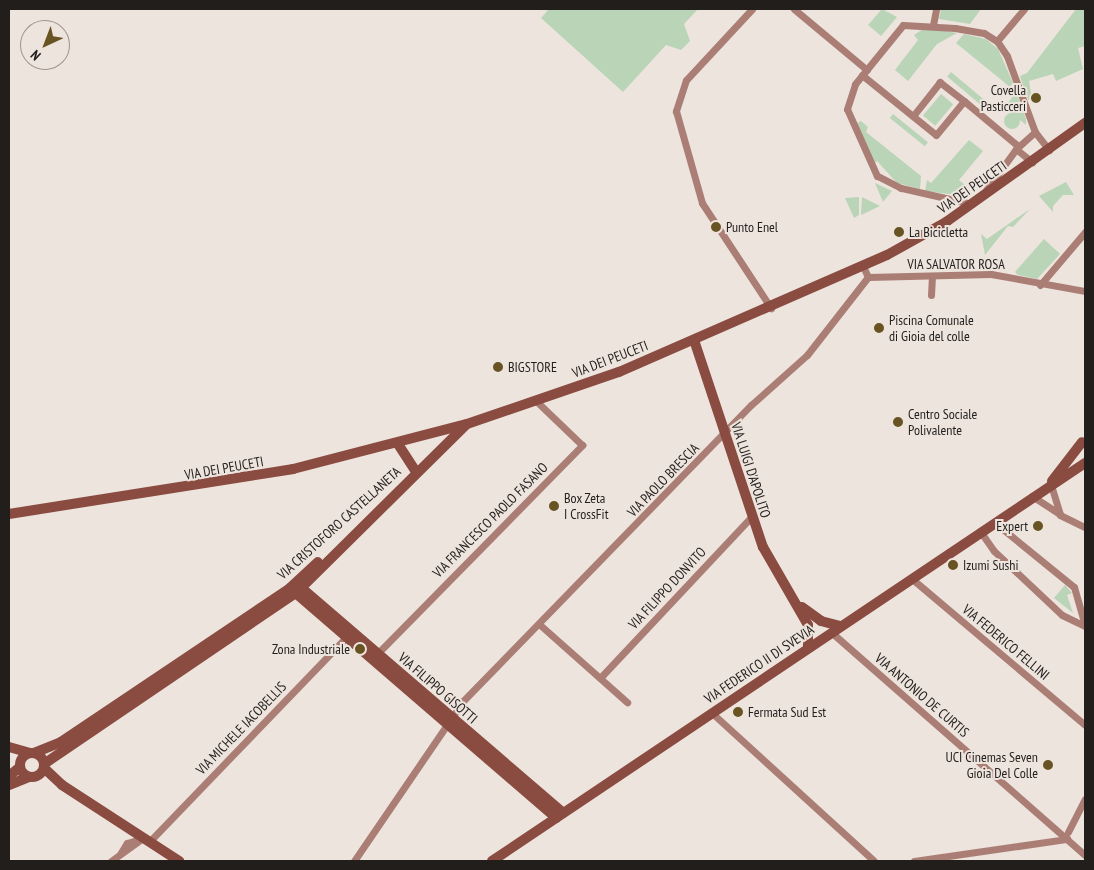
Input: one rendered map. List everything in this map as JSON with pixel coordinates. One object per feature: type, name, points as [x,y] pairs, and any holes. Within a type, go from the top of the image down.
[{"type":"main road","name":"VIA DEI PEUCETI","points":[[9,514],[253,477],[398,444],[468,424],[536,400],[694,340],[864,266],[972,204],[1085,123]]},
{"type":"main road","name":"VIA LUIGI D'APOLITO","points":[[694,340],[752,516],[771,565],[809,616],[811,637],[808,648]]},
{"type":"main road","name":"VIA CRISTOFORO CASTELLANETA","points":[[33,777],[44,766],[296,588],[468,424]]},
{"type":"main road","points":[[1084,439],[1085,455]]},
{"type":"main road","name":"VIA FEDERICO II DI SVEVIA","points":[[1037,493],[1084,439]]},
{"type":"main road","points":[[398,444],[416,472]]},
{"type":"main road","name":"VIA FEDERICO II DI SVEVIA","points":[[492,861],[980,531],[1085,463]]},
{"type":"main road","name":"VIA CRISTOFORO CASTELLANETA","points":[[32,753],[61,742],[296,588]]},
{"type":"main road","name":"VIA FILIPPO GISOTTI","points":[[296,588],[559,816]]},
{"type":"main road","points":[[809,616],[840,626]]},
{"type":"main road","points":[[809,616],[828,634]]},
{"type":"main road","points":[[9,747],[32,753],[62,785],[115,820],[143,842],[160,849],[179,861]]},
{"type":"main road","points":[[9,752],[20,766],[33,777],[62,785]]},
{"type":"main road","points":[[9,776],[32,753]]},
{"type":"main road","points":[[9,785],[33,777]]},
{"type":"street","points":[[752,9],[686,80],[676,111],[702,203],[771,308]]},
{"type":"street","points":[[794,9],[936,135],[964,101]]},
{"type":"street","points":[[933,25],[936,9]]},
{"type":"street","points":[[997,41],[1024,9]]},
{"type":"street","points":[[972,204],[901,188],[874,173],[847,109],[850,93],[904,25],[933,25],[984,33],[997,41],[1007,56],[1035,132],[1049,150]]},
{"type":"street","points":[[913,116],[940,82],[1032,162]]},
{"type":"street","points":[[981,197],[982,190],[1017,147],[1035,132]]},
{"type":"street","points":[[1040,284],[1085,232]]},
{"type":"street","points":[[864,266],[868,277]]},
{"type":"street","name":"VIA SALVATOR ROSA","points":[[868,277],[991,274],[1085,291]]},
{"type":"street","points":[[931,295],[932,276]]},
{"type":"street","name":"VIA PAOLO BRESCIA","points":[[354,861],[449,721],[539,624],[725,434],[807,356],[868,277]]},
{"type":"street","name":"VIA FRANCESCO PAOLO FASANO","points":[[374,656],[582,445],[536,400]]},
{"type":"street","points":[[1051,485],[1060,515]]},
{"type":"street","points":[[1037,493],[1060,515],[1085,527]]},
{"type":"street","name":"VIA FILIPPO DONVITO","points":[[600,678],[752,516]]},
{"type":"street","points":[[994,522],[1074,587],[1085,626]]},
{"type":"street","points":[[980,531],[994,552],[1062,615],[1085,626]]},
{"type":"street","name":"VIA FEDERICO FELLINI","points":[[911,578],[1085,725]]},
{"type":"street","points":[[539,624],[627,702]]},
{"type":"street","name":"VIA MICHELE IACOBELLIS","points":[[143,842],[349,634]]},
{"type":"street","name":"VIA ANTONIO DE CURTIS","points":[[828,634],[1067,836],[1085,855]]},
{"type":"street","points":[[712,712],[874,861]]},
{"type":"street","points":[[914,861],[1067,836],[1085,799]]},
{"type":"street","points":[[115,820],[127,843]]},
{"type":"street","points":[[127,843],[143,842]]},
{"type":"street","points":[[111,861],[143,842]]},
{"type":"street","points":[[120,854],[127,843]]},
{"type":"street","points":[[952,856],[958,861]]},
{"type":"green space","points":[[549,9],[698,9],[684,24],[690,41],[681,50],[666,45],[623,92],[541,18]]},
{"type":"green space","points":[[882,9],[897,17],[881,36],[868,25]]},
{"type":"green space","points":[[941,9],[981,9],[970,24],[939,19]]},
{"type":"green space","points":[[1076,9],[1085,9],[1085,46],[1078,48],[1083,69],[1056,81],[1053,74],[1029,81],[1032,99],[1028,100],[1020,76],[1027,73]]},
{"type":"green space","points":[[926,27],[957,33],[937,44],[908,81],[895,70],[918,40],[914,35]]},
{"type":"green space","points":[[964,34],[986,39],[998,49],[1013,83],[1010,87],[956,43]]},
{"type":"green space","points":[[951,72],[993,107],[989,112],[947,77]]},
{"type":"green space","points":[[1016,92],[1026,119],[1026,125],[1005,107]]},
{"type":"green space","points":[[941,94],[953,104],[935,126],[923,115]]},
{"type":"green space","points":[[1009,113],[1015,113],[1020,118],[1018,127],[1009,129],[1004,124],[1004,118]]},
{"type":"green space","points":[[893,114],[928,142],[925,146],[890,118]]},
{"type":"green space","points":[[861,121],[868,127],[866,132],[921,176],[920,189],[897,183],[877,161],[873,165],[857,123]]},
{"type":"green space","points":[[969,140],[983,151],[959,180],[965,185],[956,195],[925,191],[927,180],[931,183]]},
{"type":"green space","points":[[1066,182],[1074,195],[1063,195],[1053,206],[1053,212],[1039,196]]},
{"type":"green space","points":[[875,183],[892,191],[883,202]]},
{"type":"green space","points":[[859,197],[859,215],[854,218],[845,198]]},
{"type":"green space","points":[[862,197],[880,206],[861,215]]},
{"type":"green space","points":[[1030,209],[1013,227],[1008,226],[985,255],[981,234],[987,239]]},
{"type":"green space","points":[[1044,239],[1060,254],[1037,279],[1018,275],[1015,272]]},
{"type":"green space","points":[[1065,585],[1072,593],[1067,595],[1073,613],[1054,598]]},
{"type":"place","name":"Covella Pasticceri","points":[[1036,98]]},
{"type":"place","name":"Punto Enel","points":[[716,227]]},
{"type":"place","name":"La Bicicletta","points":[[899,232]]},
{"type":"place","name":"Piscina Comunale di Gioia del colle","points":[[879,328]]},
{"type":"place","name":"BIGSTORE","points":[[498,367]]},
{"type":"place","name":"Centro Sociale Polivalente","points":[[898,422]]},
{"type":"place","name":"Box Zeta I CrossFit","points":[[554,506]]},
{"type":"place","name":"Expert","points":[[1038,526]]},
{"type":"place","name":"Izumi Sushi","points":[[953,565]]},
{"type":"place","name":"Zona Industriale","points":[[360,649]]},
{"type":"place","name":"Fermata Sud Est","points":[[738,712]]},
{"type":"place","name":"UCI Cinemas Seven Gioia Del Colle","points":[[1048,765]]}]
